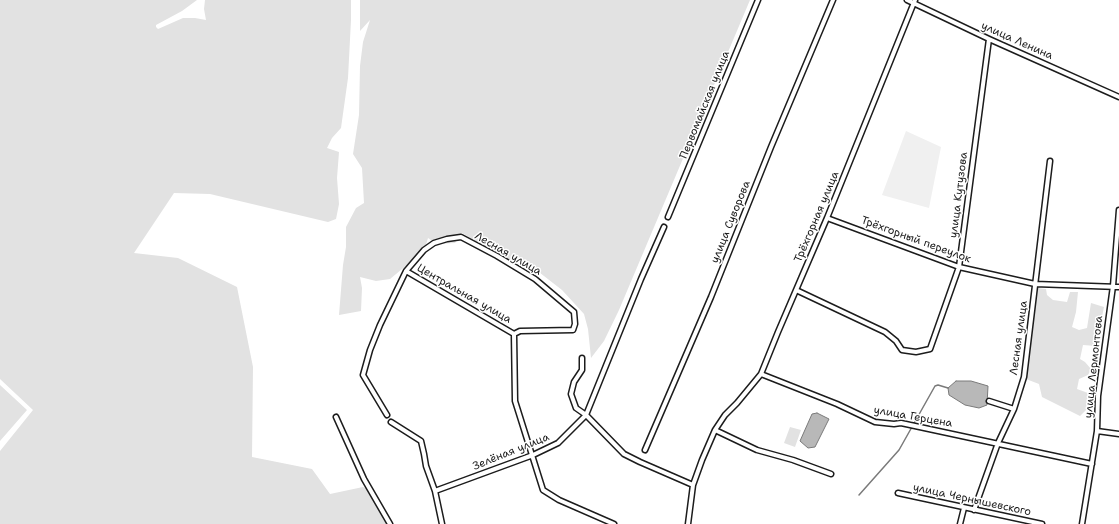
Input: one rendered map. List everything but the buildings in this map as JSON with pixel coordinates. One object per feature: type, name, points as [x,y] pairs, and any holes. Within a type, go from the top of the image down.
[{"type":"street","name":"Первомайская улица","points":[[668,218],[758,0]]},
{"type":"street","name":"улица Суворова","points":[[645,450],[711,297],[770,147],[833,0]]},
{"type":"street","name":"улица Ленина","points":[[907,0],[915,2],[989,39],[1119,97]]},
{"type":"street","name":"Трёхгорная улица","points":[[688,524],[694,485],[702,460],[725,414],[737,403],[761,374],[827,218],[915,2]]},
{"type":"street","name":"улица Кутузова","points":[[796,290],[885,332],[896,341],[902,350],[916,352],[930,349],[959,267],[989,39]]},
{"type":"street","name":"Лесная улица","points":[[974,510],[998,443],[1014,410],[1024,377],[1050,161]]},
{"type":"street","name":"улица Лермонтова","points":[[1082,524],[1097,431],[1098,396],[1112,286],[1119,210]]},
{"type":"street","name":"Трёхгорный переулок","points":[[827,218],[959,267],[1035,284],[1119,287]]},
{"type":"street","points":[[586,415],[641,279],[664,227]]},
{"type":"street","name":"Лесная улица","points":[[406,271],[424,250],[434,243],[461,237],[535,279],[574,312],[575,324],[573,330],[520,331],[514,334]]},
{"type":"street","points":[[387,415],[363,375],[375,337],[406,271]]},
{"type":"street","name":"Центральная улица","points":[[406,271],[514,334],[515,401],[543,490],[559,500],[614,524]]},
{"type":"street","points":[[582,358],[582,370],[574,382],[571,394],[576,408],[586,415],[624,454],[694,485]]},
{"type":"street","name":"улица Герцена","points":[[761,374],[837,404],[875,422],[894,424],[901,423],[1092,464]]},
{"type":"street","points":[[989,401],[1014,410]]},
{"type":"street","name":"Зелёная улица","points":[[434,491],[533,455],[558,443],[586,415]]},
{"type":"street","points":[[336,416],[364,479],[390,524]]},
{"type":"street","points":[[391,422],[420,441],[442,524]]},
{"type":"street","points":[[716,430],[757,450],[793,460],[831,474]]},
{"type":"street","points":[[1097,431],[1119,434]]},
{"type":"street","name":"улица Чернышевского","points":[[898,493],[1042,524]]},
{"type":"street","points":[[960,524],[964,508]]},
{"type":"shaded area","points":[[0,0],[197,0],[182,11],[156,25],[158,29],[183,18],[206,20],[204,9],[205,0],[351,0],[348,78],[341,128],[332,138],[327,148],[339,152],[337,178],[339,204],[336,219],[328,222],[210,194],[174,193],[134,253],[178,258],[237,287],[253,367],[252,457],[312,469],[330,494],[363,487],[372,491],[387,524],[0,524],[0,451],[33,410],[0,379]]},
{"type":"shaded area","points":[[360,0],[750,0],[619,310],[604,341],[591,358],[588,329],[584,314],[562,290],[535,269],[507,259],[462,233],[455,243],[437,244],[428,238],[425,248],[419,255],[390,279],[376,281],[360,277],[362,288],[361,311],[339,315],[346,247],[346,227],[356,208],[364,203],[362,168],[353,154],[359,115],[360,66],[363,42],[370,20],[360,31]]},
{"type":"shaded area","points":[[906,131],[941,147],[929,208],[882,195]]},
{"type":"shaded area","points":[[1037,288],[1046,289],[1047,295],[1053,300],[1067,302],[1070,292],[1078,292],[1076,312],[1072,327],[1079,330],[1087,328],[1091,303],[1104,307],[1096,346],[1083,345],[1080,359],[1091,369],[1088,375],[1079,379],[1077,389],[1088,393],[1086,410],[1080,416],[1042,397],[1039,384],[1026,379]]},
{"type":"shaded area","points":[[956,381],[971,381],[988,386],[987,405],[979,408],[965,405],[949,395],[948,388]]},
{"type":"shaded area","points":[[0,385],[27,410],[0,441]]},
{"type":"shaded area","points":[[817,413],[829,419],[815,447],[808,448],[800,441],[812,414]]},
{"type":"shaded area","points":[[790,427],[801,430],[795,447],[784,443]]},
{"type":"waterway","points":[[859,495],[899,450],[935,386],[938,385],[948,388]]}]
